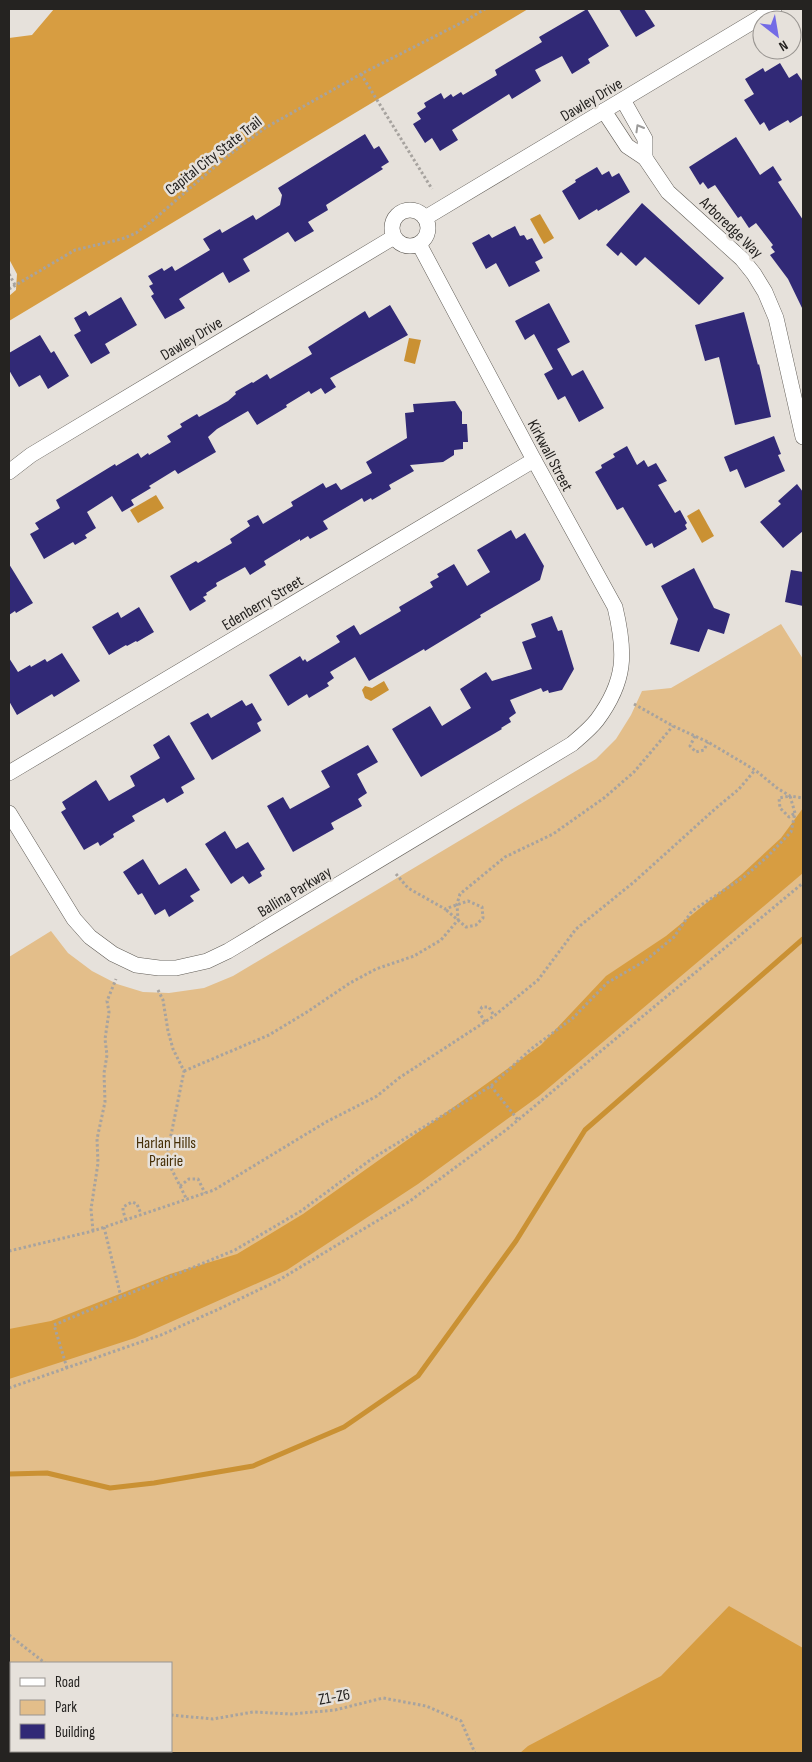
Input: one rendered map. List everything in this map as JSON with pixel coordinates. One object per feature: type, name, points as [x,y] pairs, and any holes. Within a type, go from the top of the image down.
[{"type":"street","name":"Dawley Drive","points":[[425,218],[774,9]]},
{"type":"street","name":"Arboredge Way","points":[[623,100],[645,139],[645,158]]},
{"type":"street","name":"Arboredge Way","points":[[604,111],[627,146],[645,158],[668,192],[742,259],[765,292],[776,318],[797,389],[803,437]]},
{"type":"street","points":[[403,211],[415,211],[425,218],[428,232],[419,244],[408,246],[397,242],[392,225],[394,219],[403,211]]},
{"type":"street","name":"Dawley Drive","points":[[9,472],[31,455],[394,237]]},
{"type":"street","name":"Kirkwall Street","points":[[419,244],[615,607],[621,633],[623,657],[616,689]]},
{"type":"street","name":"Edenberry Street","points":[[9,773],[534,460]]},
{"type":"street","name":"Ballina Parkway","points":[[9,813],[74,919],[90,937],[114,954],[136,964],[158,968],[191,966],[228,951],[572,744],[596,721],[616,689]]},
{"type":"path","name":"Capital City State Trail","points":[[9,288],[75,250],[122,239],[136,233],[243,143],[265,128],[361,74],[466,21],[485,9]]},
{"type":"path","points":[[361,74],[432,189]]},
{"type":"path","points":[[9,274],[15,285]]},
{"type":"path","points":[[68,1368],[54,1325],[235,1250],[301,1211],[373,1158],[492,1086],[531,1049],[573,1018],[607,983],[645,961],[674,937],[692,911],[750,872],[791,832],[795,813],[790,796],[755,770],[708,742],[673,726],[634,704]]},
{"type":"path","points":[[184,1070],[269,1036],[359,978],[376,969],[414,956],[441,940],[458,920],[457,904],[460,894],[505,857],[553,834],[604,798],[634,772],[673,726]]},
{"type":"path","points":[[695,736],[690,746],[696,752],[704,750],[708,742]]},
{"type":"path","points":[[9,1251],[93,1231],[205,1194],[326,1122],[377,1096],[399,1078],[494,1016],[538,980],[576,930],[634,882],[715,809],[740,790],[755,770]]},
{"type":"path","points":[[795,813],[789,817],[780,808],[779,798],[790,796],[803,798]]},
{"type":"path","points":[[396,874],[408,888],[445,909],[466,927],[476,925],[483,918],[482,908],[468,901],[445,909]]},
{"type":"path","points":[[9,1388],[161,1335],[219,1309],[279,1280],[410,1201],[518,1120],[803,883]]},
{"type":"path","points":[[93,1231],[91,1209],[98,1163],[97,1138],[105,1102],[104,1073],[107,1055],[105,1038],[109,1012],[107,1001],[116,979]]},
{"type":"path","points":[[158,990],[163,1000],[173,1049],[184,1070],[168,1150],[171,1168],[187,1200]]},
{"type":"path","points":[[485,1022],[479,1012],[482,1007],[489,1007],[494,1016]]},
{"type":"path","points":[[492,1086],[518,1120]]},
{"type":"path","points":[[180,1186],[189,1179],[198,1179],[205,1194]]},
{"type":"path","points":[[126,1220],[123,1206],[132,1202],[137,1204],[141,1214]]},
{"type":"path","points":[[104,1227],[121,1298]]},
{"type":"path","points":[[9,1635],[44,1662]]},
{"type":"path","name":"Z1-Z6","points":[[172,1715],[213,1719],[253,1712],[292,1714],[335,1710],[383,1698],[426,1706],[461,1722],[476,1753]]},
{"type":"green space","name":"Harlan Hills Prairie","points":[[781,624],[803,659],[803,1753],[9,1753],[9,957],[51,931],[68,953],[92,971],[117,984],[143,992],[169,993],[204,988],[233,976],[596,759],[616,739],[631,715],[642,691],[671,688]]},
{"type":"shaded area","points":[[54,9],[528,9],[9,321],[9,296],[16,290],[17,274],[9,259],[9,38],[32,35]]},
{"type":"shaded area","points":[[540,214],[554,238],[544,244],[530,219]]},
{"type":"shaded area","points":[[409,338],[421,340],[415,364],[404,361]]},
{"type":"shaded area","points":[[156,495],[164,508],[138,523],[130,510]]},
{"type":"shaded area","points":[[699,509],[714,536],[702,543],[687,516]]},
{"type":"shaded area","points":[[384,681],[389,690],[371,701],[365,698],[362,690],[365,686],[372,688]]},
{"type":"shaded area","points":[[803,808],[803,873],[539,1096],[418,1184],[287,1270],[135,1338],[9,1379],[9,1329],[51,1321],[170,1274],[237,1254],[303,1214],[541,1045],[606,976],[666,936],[742,874],[781,838]]},
{"type":"shaded area","points":[[729,1606],[803,1648],[803,1753],[520,1753],[528,1746],[661,1676]]},
{"type":"building","points":[[587,9],[609,46],[588,59],[590,63],[572,74],[562,56],[535,70],[541,81],[512,99],[509,94],[452,130],[458,140],[440,151],[432,138],[425,143],[413,124],[421,119],[417,113],[426,107],[424,103],[441,93],[444,99],[451,94],[453,97],[461,92],[463,95],[497,75],[495,70],[542,42],[539,37]]},
{"type":"building","points":[[619,9],[644,9],[655,26],[636,37]]},
{"type":"building","points":[[780,63],[789,78],[797,73],[803,82],[803,115],[790,123],[788,120],[769,131],[764,122],[760,125],[744,100],[754,94],[745,79],[763,68],[765,72]]},
{"type":"building","points":[[365,134],[374,149],[379,146],[389,162],[381,167],[383,169],[326,205],[328,210],[308,222],[314,231],[295,242],[288,232],[243,259],[250,271],[229,283],[223,272],[179,299],[185,308],[165,319],[151,296],[154,294],[149,286],[153,284],[148,276],[162,268],[164,271],[172,266],[175,271],[210,250],[203,239],[220,229],[222,233],[253,215],[256,220],[280,205],[282,195],[278,188]]},
{"type":"building","points":[[736,137],[760,175],[773,166],[782,180],[778,182],[803,220],[803,310],[788,279],[770,255],[775,252],[771,247],[773,245],[756,223],[749,228],[741,216],[738,218],[715,185],[708,189],[703,182],[700,185],[689,167]]},
{"type":"building","points":[[597,167],[602,175],[609,171],[612,177],[619,173],[630,192],[579,220],[562,191],[576,182],[575,180]]},
{"type":"building","points":[[642,203],[724,278],[699,305],[645,257],[636,266],[621,252],[618,256],[606,245]]},
{"type":"building","points":[[515,226],[520,236],[524,235],[527,240],[532,238],[543,258],[535,262],[540,271],[509,287],[496,263],[486,269],[472,243],[489,234],[492,238]]},
{"type":"building","points":[[121,297],[137,325],[105,344],[110,353],[91,364],[74,335],[81,331],[74,318],[86,311],[89,316]]},
{"type":"building","points":[[549,303],[570,342],[557,349],[572,376],[583,370],[604,408],[579,422],[565,396],[558,400],[544,374],[553,369],[534,334],[525,340],[515,321]]},
{"type":"building","points":[[390,305],[408,335],[330,378],[336,387],[325,394],[321,388],[311,394],[309,391],[257,425],[248,411],[217,429],[208,437],[216,452],[178,474],[175,470],[149,486],[151,488],[131,500],[134,505],[122,512],[112,496],[87,512],[96,528],[85,535],[87,538],[75,545],[73,542],[44,559],[30,534],[39,529],[35,523],[60,508],[56,500],[115,464],[116,466],[138,453],[141,458],[148,453],[149,455],[171,442],[167,436],[182,427],[180,424],[197,414],[199,417],[228,401],[236,394],[235,392],[267,374],[270,379],[312,354],[308,347],[365,311],[369,318]]},
{"type":"building","points":[[744,312],[759,364],[771,417],[735,425],[719,357],[705,361],[695,325]]},
{"type":"building","points":[[40,335],[51,353],[54,351],[69,376],[48,389],[40,375],[19,387],[9,370],[9,353]]},
{"type":"building","points":[[455,401],[462,412],[462,424],[467,424],[468,442],[463,442],[463,449],[454,450],[454,455],[443,462],[410,465],[414,471],[389,485],[391,489],[372,500],[371,498],[364,502],[362,498],[323,521],[328,529],[310,539],[308,536],[300,541],[300,539],[264,561],[266,565],[250,575],[245,567],[216,583],[217,586],[203,597],[206,601],[190,611],[170,576],[196,561],[198,563],[232,543],[230,539],[250,526],[247,521],[258,515],[263,524],[293,506],[291,502],[323,483],[326,488],[336,483],[341,490],[372,473],[366,462],[407,438],[405,413],[414,412],[413,404]]},
{"type":"building","points":[[774,436],[781,454],[778,455],[785,471],[745,488],[737,469],[730,472],[724,457]]},
{"type":"building","points":[[627,446],[637,465],[644,460],[648,467],[656,463],[667,481],[658,485],[675,513],[680,510],[687,523],[685,525],[687,529],[654,548],[652,543],[646,546],[623,507],[617,510],[595,472],[602,468],[601,465],[615,457],[613,454]]},
{"type":"building","points":[[797,484],[803,492],[803,531],[783,548],[760,522],[781,504],[778,501]]},
{"type":"building","points":[[511,530],[516,539],[525,533],[544,566],[540,580],[480,615],[481,617],[425,651],[424,649],[369,681],[355,657],[330,672],[334,678],[327,683],[329,686],[309,698],[307,694],[288,706],[269,675],[300,656],[303,661],[305,659],[307,662],[340,642],[336,636],[354,625],[360,635],[401,611],[399,607],[433,587],[430,582],[439,577],[437,574],[454,564],[467,586],[490,572],[477,550]]},
{"type":"building","points":[[9,564],[33,603],[9,615]]},
{"type":"building","points":[[694,568],[714,608],[730,614],[724,634],[708,629],[699,652],[670,644],[678,619],[661,586]]},
{"type":"building","points":[[791,570],[803,572],[803,606],[785,602]]},
{"type":"building","points":[[139,607],[154,632],[109,655],[92,627],[118,612],[121,618]]},
{"type":"building","points":[[552,616],[558,631],[562,630],[574,669],[562,690],[549,693],[548,690],[543,692],[541,688],[510,700],[516,713],[509,718],[511,722],[421,777],[392,729],[430,706],[442,726],[471,708],[460,689],[486,672],[492,681],[532,669],[522,642],[536,637],[531,624]]},
{"type":"building","points":[[62,653],[80,681],[54,697],[52,694],[17,715],[9,701],[9,658],[18,672],[45,659],[47,662]]},
{"type":"building","points":[[242,700],[246,706],[252,703],[262,720],[257,723],[261,731],[212,760],[190,723],[208,713],[211,718]]},
{"type":"building","points":[[169,735],[195,779],[181,787],[184,793],[167,803],[164,798],[132,816],[135,821],[113,834],[114,837],[100,846],[98,842],[84,850],[61,812],[66,809],[62,802],[96,780],[109,801],[135,786],[130,776],[160,758],[153,745]]},
{"type":"building","points":[[368,745],[378,762],[357,774],[367,793],[358,799],[362,806],[331,823],[334,829],[293,852],[267,806],[283,797],[290,809],[330,787],[321,771]]},
{"type":"building","points":[[225,831],[236,849],[248,842],[265,869],[260,872],[262,876],[249,884],[243,876],[231,884],[205,844]]},
{"type":"building","points":[[143,859],[159,885],[186,868],[200,890],[190,896],[194,901],[169,917],[165,909],[155,915],[142,893],[138,895],[123,872]]},
{"type":"waterway","points":[[9,1474],[47,1473],[110,1488],[154,1483],[253,1466],[344,1427],[418,1376],[516,1241],[585,1130],[803,939]]}]
